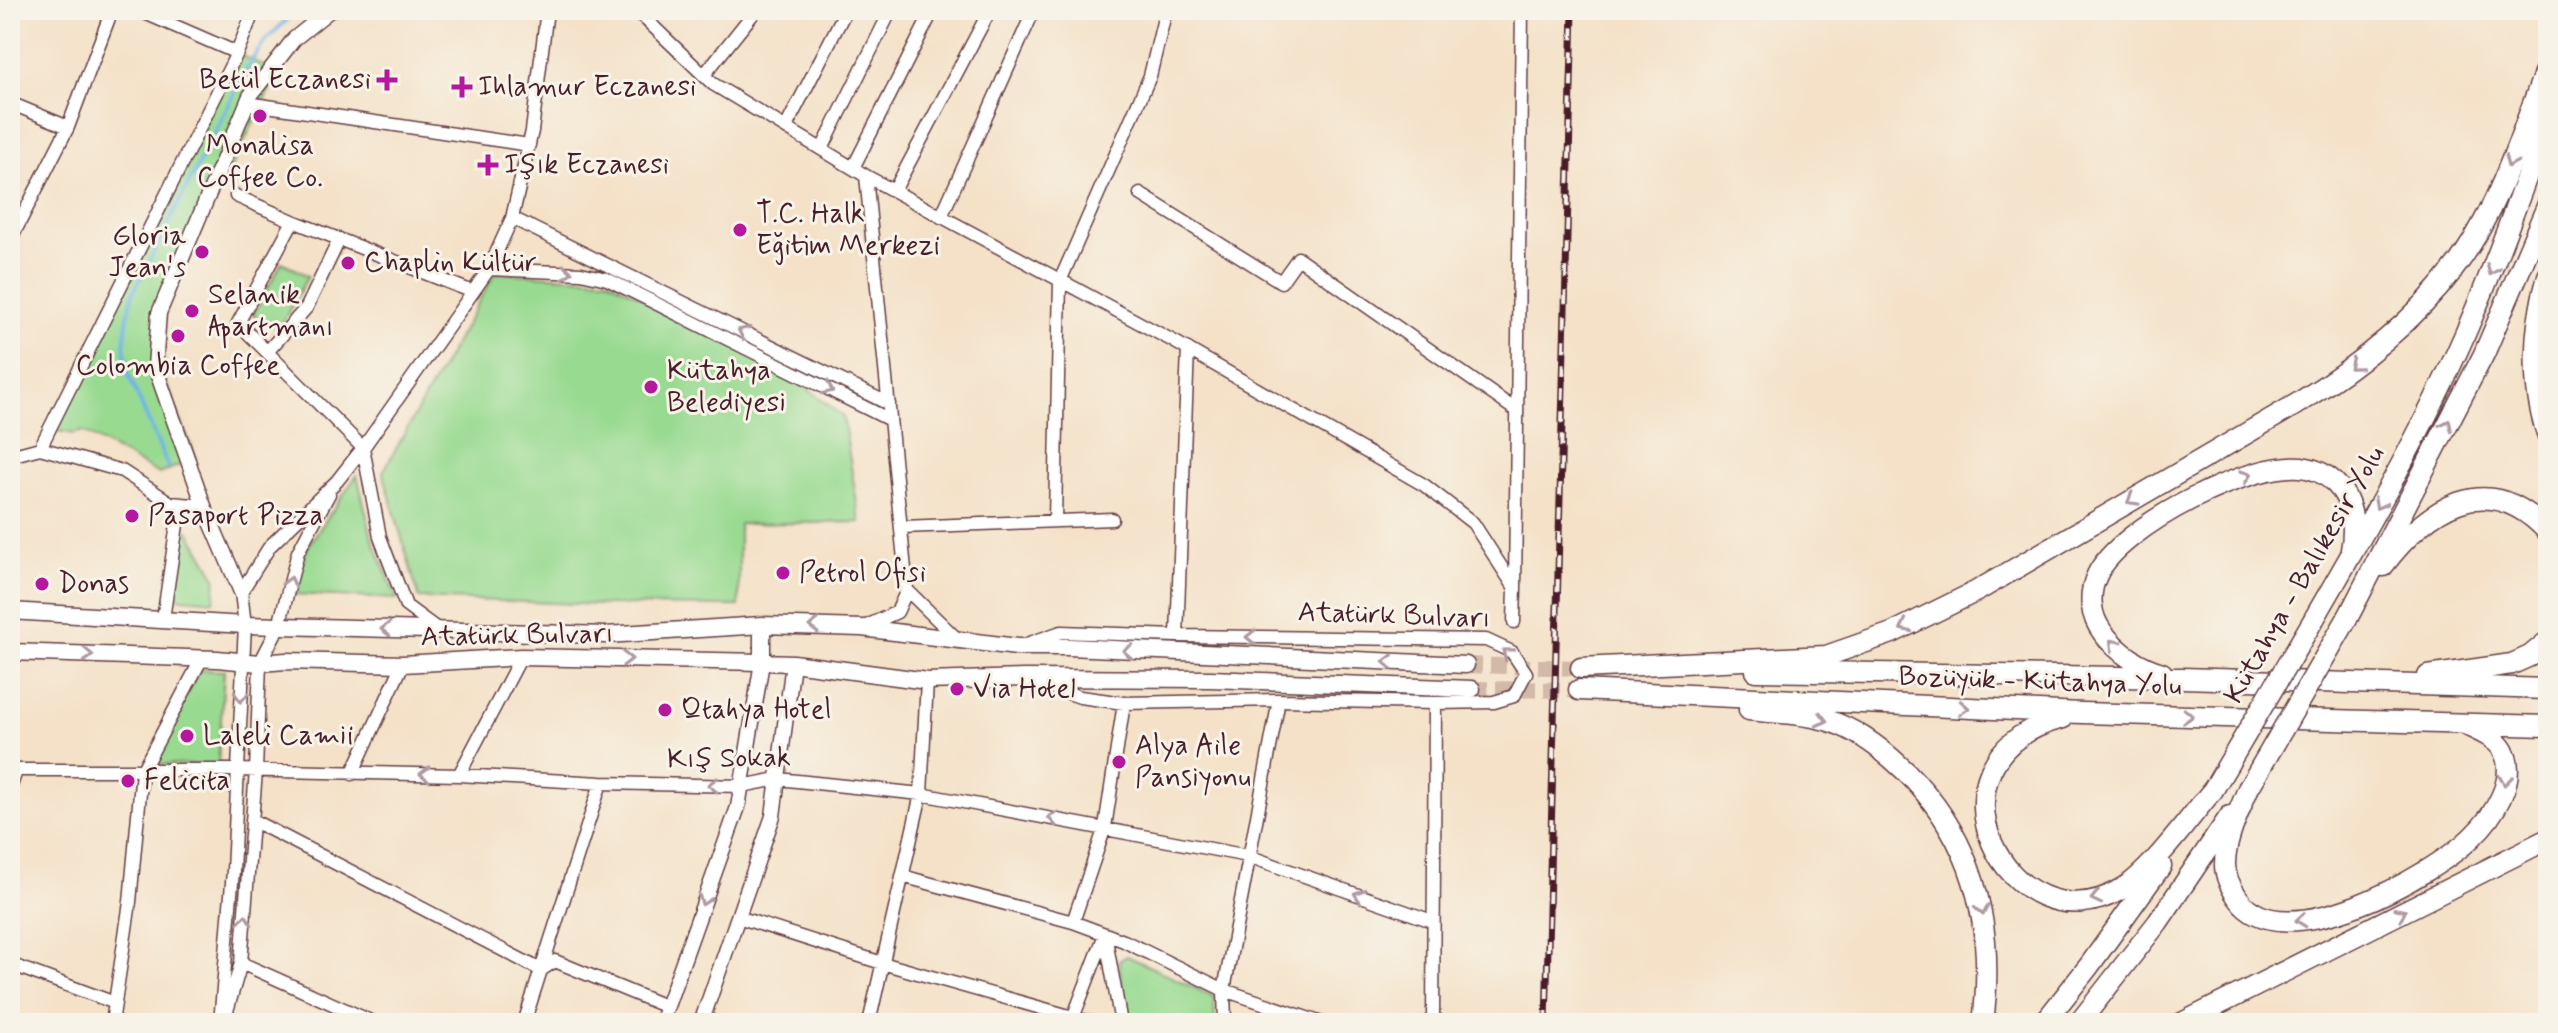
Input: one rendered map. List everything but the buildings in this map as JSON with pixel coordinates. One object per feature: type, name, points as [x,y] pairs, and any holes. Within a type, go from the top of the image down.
[{"type":"highway","name":"Bozüyük - Kütahya Yolu","points":[[2548,63],[2479,231],[2453,270],[2381,344],[2337,379],[1977,591],[1892,633],[1826,656],[1581,668],[2182,678],[2548,689]]},
{"type":"highway","name":"Kütahya - Balıkesir Yolu","points":[[2044,1023],[2122,921],[2213,790],[2350,557],[2421,426],[2465,335],[2548,118]]},
{"type":"highway","name":"Kütahya - Balıkesir Yolu","points":[[2079,1023],[2158,922],[2248,789],[2347,619],[2484,354],[2548,204]]},
{"type":"highway","points":[[2548,276],[2537,326],[2536,374],[2548,437]]},
{"type":"highway","points":[[2182,678],[2148,669],[2114,646],[2097,626],[2090,602],[2097,575],[2117,547],[2148,524],[2219,486],[2254,472],[2305,467],[2323,473],[2346,498],[2355,533],[2350,557]]},
{"type":"highway","points":[[2347,619],[2385,563],[2410,535],[2440,509],[2480,499],[2510,503],[2532,514],[2548,532]]},
{"type":"highway","points":[[2373,683],[2512,664],[2530,656],[2548,641]]},
{"type":"highway","name":"Bozüyük - Kütahya Yolu","points":[[1983,1023],[1988,961],[1986,930],[1979,894],[1969,867],[1957,840],[1922,788],[1875,745],[1850,729],[1822,718],[1579,690],[2082,713],[2548,726]]},
{"type":"highway","points":[[2082,713],[2044,722],[2023,735],[2006,748],[1993,765],[1985,787],[1982,812],[1988,837],[1999,858],[2015,877],[2035,892],[2057,900],[2080,901],[2101,899],[2123,889],[2142,873],[2213,790]]},
{"type":"highway","points":[[2248,789],[2229,840],[2225,865],[2230,886],[2243,905],[2261,917],[2285,922],[2307,921],[2334,914],[2364,902],[2445,857],[2471,838],[2488,818],[2504,792],[2507,768],[2503,750],[2487,735],[2463,724]]},
{"type":"highway","points":[[2182,1023],[2548,839]]},
{"type":"main road","name":"Atatürk Bulvarı","points":[[10,611],[245,625],[606,635],[762,625],[862,628],[1017,647],[1466,665]]},
{"type":"main road","points":[[762,625],[762,662]]},
{"type":"main road","name":"Atatürk Bulvarı","points":[[10,652],[202,658],[260,663],[403,664],[521,657],[762,662],[793,663],[927,681],[1211,679],[1472,689]]},
{"type":"street","points":[[10,241],[68,127],[112,10]]},
{"type":"street","points":[[138,10],[237,53]]},
{"type":"street","points":[[40,448],[237,53],[254,10]]},
{"type":"street","points":[[222,1023],[245,625],[241,592],[204,506],[155,367],[159,313],[247,103],[294,39],[330,10]]},
{"type":"street","points":[[241,592],[270,546],[337,481],[363,448],[489,269],[512,218],[529,145],[547,10]]},
{"type":"street","points":[[636,10],[713,84],[866,176],[1188,349],[1424,485],[1473,523],[1515,588]]},
{"type":"street","points":[[648,21],[659,10]]},
{"type":"street","points":[[704,75],[756,10]]},
{"type":"street","points":[[786,127],[846,10]]},
{"type":"street","points":[[822,149],[891,10]]},
{"type":"street","points":[[853,168],[933,10]]},
{"type":"street","points":[[894,191],[990,10]]},
{"type":"street","points":[[941,217],[1034,10]]},
{"type":"street","points":[[1055,520],[1060,281],[1150,76],[1164,18],[1160,10]]},
{"type":"street","points":[[1514,622],[1522,10]]},
{"type":"street","points":[[10,103],[68,127]]},
{"type":"street","points":[[247,103],[529,145]]},
{"type":"street","points":[[862,628],[897,612],[907,590],[866,176]]},
{"type":"street","points":[[1140,194],[1281,282],[1298,258],[1517,411]]},
{"type":"street","points":[[236,196],[473,292]]},
{"type":"street","points":[[512,218],[889,404]]},
{"type":"street","points":[[293,221],[238,323],[363,448],[380,537],[406,606],[440,631]]},
{"type":"street","points":[[267,352],[307,307],[339,240]]},
{"type":"street","points":[[489,269],[581,273],[607,279],[890,420]]},
{"type":"street","points":[[1177,636],[1188,349]]},
{"type":"street","points":[[10,456],[40,448],[122,471],[171,503],[204,506]]},
{"type":"street","points":[[222,1023],[241,963],[256,771],[260,663],[279,626],[298,552],[337,481]]},
{"type":"street","points":[[163,619],[180,504]]},
{"type":"street","points":[[902,527],[1112,519]]},
{"type":"street","points":[[907,590],[956,638]]},
{"type":"street","name":"Atatürk Bulvarı","points":[[1017,647],[1061,632],[1486,640],[1512,652],[1526,673],[1514,696],[1494,702],[1435,703],[1279,700],[1124,703],[1080,697],[1024,678]]},
{"type":"street","points":[[459,775],[521,657]]},
{"type":"street","points":[[112,1023],[130,902],[142,771],[202,658]]},
{"type":"street","points":[[661,1023],[738,807],[762,662]]},
{"type":"street","points":[[718,1023],[701,1021],[773,816],[793,663]]},
{"type":"street","points":[[352,774],[403,664]]},
{"type":"street","points":[[869,1023],[921,794],[927,681]]},
{"type":"street","points":[[1225,1023],[1224,990],[1279,700]]},
{"type":"street","points":[[1073,922],[1105,827],[1124,703]]},
{"type":"street","points":[[1433,1023],[1435,703]]},
{"type":"street","name":"Kış Sokak","points":[[13,771],[237,770],[742,786],[778,779],[921,794],[1248,856],[1432,921]]},
{"type":"street","points":[[10,789],[13,771]]},
{"type":"street","points":[[524,1023],[601,783]]},
{"type":"street","points":[[252,820],[541,970]]},
{"type":"street","points":[[902,876],[1073,922],[1224,990],[1322,1023]]},
{"type":"street","points":[[738,917],[882,963],[1094,1023]]},
{"type":"street","points":[[1073,1018],[1105,934]]},
{"type":"street","points":[[1105,934],[1121,1023]]},
{"type":"street","points":[[541,970],[555,961],[667,1007]]},
{"type":"street","points":[[241,963],[375,1023]]},
{"type":"street","points":[[10,964],[115,1003]]},
{"type":"green space","points":[[237,53],[278,73],[159,313],[165,381],[196,458],[159,474],[82,431],[74,434],[51,430]]},
{"type":"green space","points":[[282,262],[308,276],[279,329],[253,315]]},
{"type":"green space","points":[[495,273],[607,279],[796,379],[843,417],[860,522],[739,524],[739,606],[419,598],[383,472]]},
{"type":"green space","points":[[357,475],[372,538],[397,599],[292,594],[308,546]]},
{"type":"green space","points":[[189,531],[216,578],[214,601],[173,597],[180,533]]},
{"type":"green space","points":[[199,670],[224,671],[218,765],[152,764]]},
{"type":"green space","points":[[1127,956],[1214,997],[1215,1023],[1127,1023],[1119,961]]},
{"type":"waterway","points":[[168,467],[128,373],[124,345],[133,293],[250,63],[266,40],[297,10]]},
{"type":"tunnel","points":[[1466,665],[1581,668]]},
{"type":"tunnel","points":[[1472,689],[1579,690]]},
{"type":"railway","points":[[1546,1023],[1573,10]]},
{"type":"place","name":"Betül Eczanesi","points":[[387,80]]},
{"type":"place","name":"Ihlamur Eczanesi","points":[[462,87]]},
{"type":"place","name":"Monalisa Coffee Co.","points":[[260,116]]},
{"type":"place","name":"Işık Eczanesi","points":[[488,165]]},
{"type":"place","name":"T.C. Halk Eğitim Merkezi","points":[[740,230]]},
{"type":"place","name":"Gloria Jean's","points":[[202,252]]},
{"type":"place","name":"Chaplin Kültür","points":[[348,263]]},
{"type":"place","name":"Selanik Apartmanı","points":[[192,311]]},
{"type":"place","name":"Colombia Coffee","points":[[178,336]]},
{"type":"place","name":"Kütahya Belediyesi","points":[[651,387]]},
{"type":"place","name":"Pasaport Pizza","points":[[132,516]]},
{"type":"place","name":"Petrol Ofisi","points":[[783,573]]},
{"type":"place","name":"Donas","points":[[42,584]]},
{"type":"place","name":"Via Hotel","points":[[957,689]]},
{"type":"place","name":"Qtahya Hotel","points":[[665,710]]},
{"type":"place","name":"Laleli Camii","points":[[187,736]]},
{"type":"place","name":"Alya Aile Pansiyonu","points":[[1119,762]]},
{"type":"place","name":"Felicita","points":[[128,781]]}]
